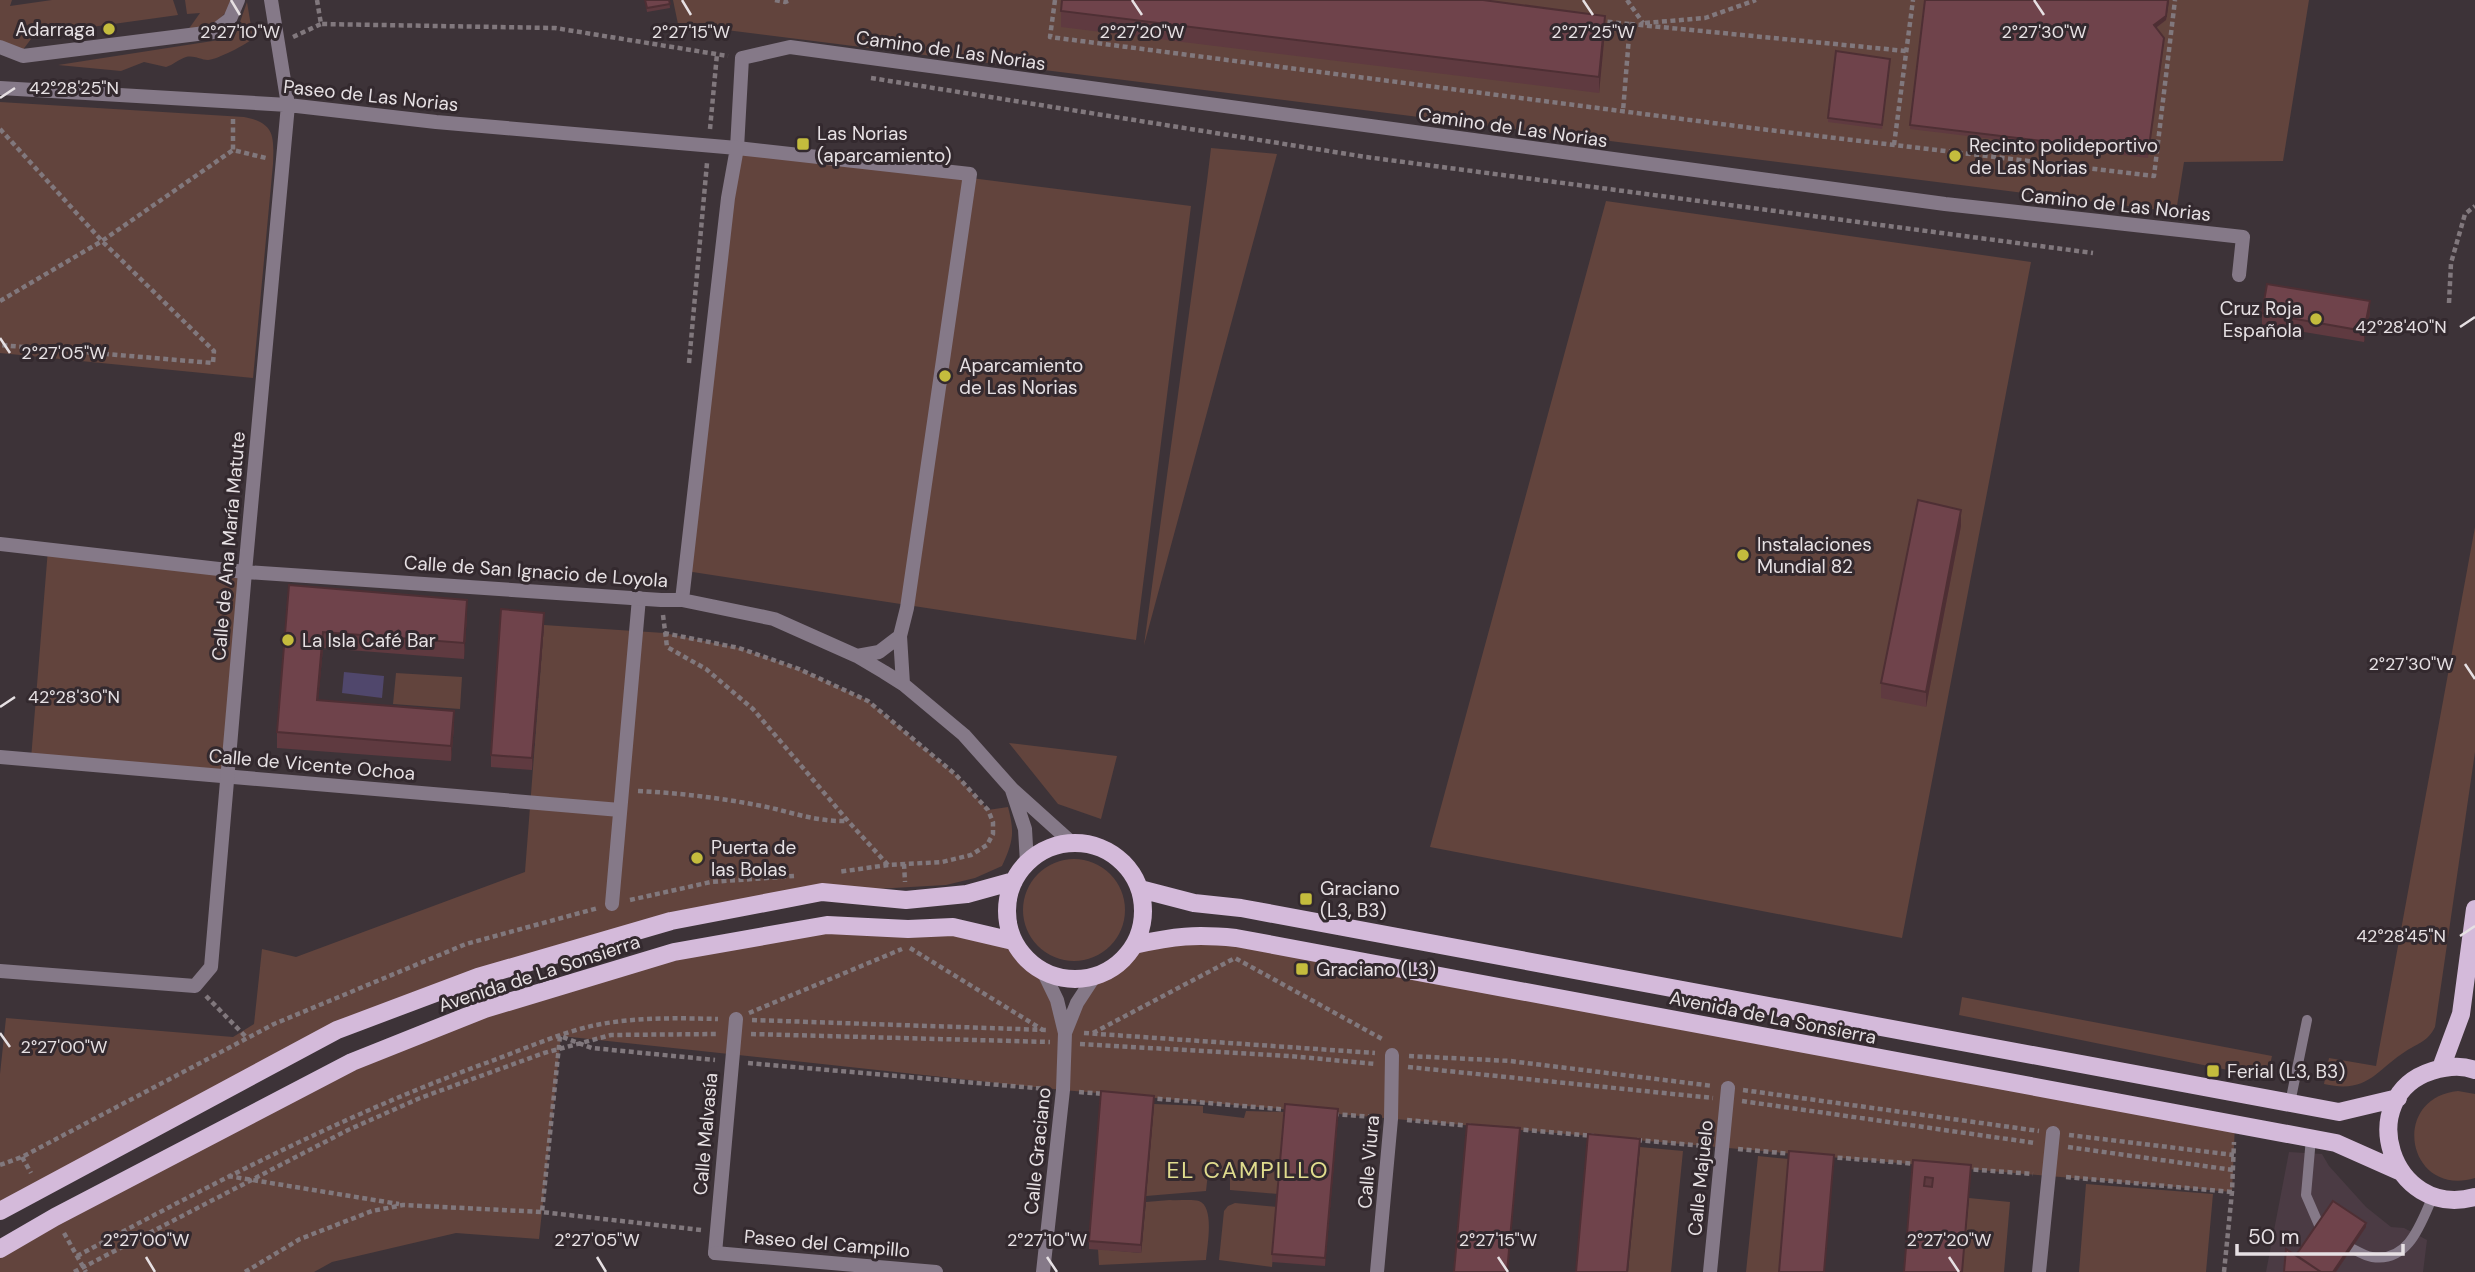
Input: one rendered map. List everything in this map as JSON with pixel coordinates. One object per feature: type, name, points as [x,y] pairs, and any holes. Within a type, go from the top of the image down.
[{"type":"main road","points":[[1072,843],[1093,846],[1114,854],[1134,876],[1144,908],[1142,927],[1134,945],[1117,965],[1094,977],[1076,979],[1059,978],[1043,971],[1026,958],[1013,941],[1008,921],[1008,901],[1014,881],[1027,863],[1048,849],[1072,843]]},
{"type":"main road","name":"Avenida de La Sonsierra","points":[[0,1211],[337,1030],[478,977],[671,921],[822,892],[906,900],[967,894],[1014,881]]},
{"type":"main road","name":"Avenida de La Sonsierra","points":[[1140,889],[1194,904],[1241,908],[2339,1112],[2398,1098]]},
{"type":"main road","points":[[2441,1068],[2461,1014],[2475,909]]},
{"type":"main road","name":"Avenida de La Sonsierra","points":[[0,1249],[55,1217],[352,1062],[485,1009],[674,952],[827,925],[908,929],[953,927],[1013,941]]},
{"type":"main road","name":"Avenida de La Sonsierra","points":[[1134,945],[1173,936],[1199,934],[1236,938],[2311,1138],[2336,1143],[2399,1171],[2412,1185],[2433,1196]]},
{"type":"main road","points":[[2399,1171],[2391,1154],[2388,1135],[2390,1116],[2398,1098],[2416,1079],[2441,1068],[2468,1067],[2475,1070]]},
{"type":"main road","points":[[2433,1196],[2447,1200],[2475,1197]]},
{"type":"street","points":[[0,47],[23,56],[213,32],[230,19],[238,0]]},
{"type":"street","name":"Calle de Ana María Matute","points":[[195,986],[211,967],[284,162],[288,105],[271,0]]},
{"type":"street","name":"Camino de Las Norias","points":[[742,58],[790,47],[1931,202],[2243,237],[2239,275]]},
{"type":"street","points":[[682,600],[727,212],[737,148],[742,58]]},
{"type":"street","name":"Paseo de Las Norias","points":[[0,88],[288,105],[436,122],[709,145],[970,174],[907,608],[900,636]]},
{"type":"street","name":"Calle de San Ignacio de Loyola","points":[[0,544],[245,572],[682,600],[774,619],[857,656],[902,684],[964,735],[1012,789],[1072,843]]},
{"type":"street","points":[[612,904],[639,598]]},
{"type":"street","points":[[857,656],[879,652],[900,636]]},
{"type":"street","points":[[900,636],[902,684]]},
{"type":"street","name":"Calle de Vicente Ochoa","points":[[0,757],[620,810]]},
{"type":"street","name":"Calle de San Ignacio de Loyola","points":[[1012,789],[1025,829],[1027,863]]},
{"type":"street","points":[[0,971],[195,986]]},
{"type":"street","name":"Calle Graciano","points":[[1043,971],[1057,1000],[1065,1038],[1063,1090],[1044,1272]]},
{"type":"street","name":"Calle Graciano","points":[[1065,1038],[1077,1003],[1094,977]]},
{"type":"street","name":"Calle Malvasía","points":[[715,1253],[735,1026]]},
{"type":"street","name":"Calle Viura","points":[[1377,1272],[1395,1053]]},
{"type":"street","name":"Calle Majuelo","points":[[1710,1272],[1728,1094]]},
{"type":"street","points":[[2039,1272],[2053,1139]]},
{"type":"street","name":"Paseo del Campillo","points":[[715,1253],[936,1272]]},
{"type":"lane","points":[[2290,1103],[2308,1020]]},
{"type":"lane","points":[[2311,1138],[2306,1195],[2319,1225]]},
{"type":"lane","points":[[2351,1248],[2371,1257],[2387,1256],[2404,1249],[2413,1240],[2433,1196]]},
{"type":"path","points":[[317,0],[321,24]]},
{"type":"path","points":[[775,0],[790,0]]},
{"type":"path","points":[[1055,0],[1050,37],[2154,176],[2175,0]]},
{"type":"path","points":[[1626,0],[1643,23]]},
{"type":"path","points":[[1630,24],[1705,18],[1756,0]]},
{"type":"path","points":[[1894,145],[1913,0]]},
{"type":"path","points":[[1589,20],[1906,51]]},
{"type":"path","points":[[278,44],[321,24],[555,28],[742,58]]},
{"type":"path","points":[[1623,111],[1630,24]]},
{"type":"path","points":[[688,375],[717,54]]},
{"type":"path","name":"Camino de Las Norias","points":[[864,77],[1366,157],[2094,253]]},
{"type":"path","points":[[233,101],[233,150]]},
{"type":"path","points":[[0,129],[102,240],[214,351],[213,363],[0,345]]},
{"type":"path","points":[[0,301],[102,240],[233,150],[284,162]]},
{"type":"path","points":[[2449,303],[2451,263],[2465,214],[2475,206]]},
{"type":"path","points":[[661,600],[664,633],[667,647],[706,669],[753,709],[888,865],[942,862],[971,855],[987,845],[993,834],[993,821],[988,810],[956,775],[868,701],[799,669],[739,648],[664,633]]},
{"type":"path","points":[[622,791],[709,797],[784,811],[824,822],[848,821]]},
{"type":"path","points":[[735,1026],[908,946],[1044,1030],[1065,1038],[1092,1033],[1395,1053],[1728,1094],[2053,1139],[2234,1154]]},
{"type":"path","points":[[1092,1033],[1235,958],[1395,1053],[1416,1057]]},
{"type":"path","points":[[195,986],[247,1038]]},
{"type":"path","points":[[77,1256],[227,1176],[321,1130],[445,1078],[597,1025],[671,1018],[735,1026],[1065,1038],[1290,1056],[1395,1053],[1416,1057],[1510,1061],[2053,1139],[2233,1170]]},
{"type":"path","points":[[74,1272],[348,1130],[420,1098],[611,1035],[735,1026],[1044,1030]]},
{"type":"path","points":[[542,1212],[560,1036]]},
{"type":"path","points":[[2224,1272],[2235,1124]]},
{"type":"path","points":[[227,1176],[403,1205],[542,1212],[715,1231]]},
{"type":"path","points":[[245,1272],[300,1239],[372,1212],[403,1205]]},
{"type":"path","points":[[55,1217],[86,1272]]},
{"type":"shaded area","points":[[0,0],[12,0],[10,6],[52,0],[173,0],[178,15],[34,35],[22,51],[0,41]]},
{"type":"shaded area","points":[[185,0],[233,0],[215,22],[188,30],[200,13],[187,14]]},
{"type":"shaded area","name":"Recinto polideportivo de Las Norias","points":[[673,0],[2309,0],[2283,161],[2184,162],[2176,212],[678,24]]},
{"type":"shaded area","points":[[247,2],[253,38],[239,48],[212,59],[186,57],[166,67],[144,62],[121,71],[58,65],[219,40],[240,22]]},
{"type":"shaded area","points":[[0,102],[244,117],[267,127],[272,138],[273,164],[253,378],[0,353]]},
{"type":"shaded area","name":"Aparcamiento de Las Norias","points":[[737,148],[1191,206],[1136,640],[686,571]]},
{"type":"shaded area","points":[[1211,148],[1277,154],[1144,645],[1207,181]]},
{"type":"shaded area","name":"Instalaciones Mundial 82","points":[[1606,201],[2031,262],[1902,938],[1430,847]]},
{"type":"shaded area","points":[[2475,527],[2475,752],[2435,1027],[2426,1039],[2370,1079],[2351,1086],[2324,1084],[2329,1058],[2376,1066]]},
{"type":"shaded area","points":[[48,549],[245,572],[228,776],[31,759]]},
{"type":"shaded area","points":[[544,625],[664,633],[739,648],[799,669],[868,701],[956,775],[988,810],[1008,807],[1012,837],[1002,866],[975,878],[946,885],[822,892],[671,921],[337,1030],[0,1212],[0,1074],[6,1018],[233,1037],[254,1024],[262,949],[296,957],[525,872]]},
{"type":"shaded area","points":[[344,672],[384,676],[382,698],[342,693]]},
{"type":"shaded area","points":[[396,673],[462,677],[460,709],[393,704]]},
{"type":"shaded area","points":[[1009,743],[1117,756],[1101,819],[1058,804]]},
{"type":"shaded area","points":[[1074,859],[1093,863],[1110,874],[1121,891],[1125,910],[1121,929],[1110,946],[1093,957],[1074,961],[1055,957],[1038,946],[1027,929],[1023,910],[1027,891],[1038,874],[1055,863]]},
{"type":"shaded area","points":[[827,925],[1013,941],[1043,971],[1065,1032],[1094,977],[1117,965],[1134,945],[1199,935],[2235,1124],[2232,1192],[1063,1090],[561,1036],[539,1239],[456,1233],[332,1262],[314,1272],[0,1272],[0,1249],[352,1062],[674,952]]},
{"type":"shaded area","points":[[1962,997],[2272,1056],[2267,1078],[1959,1015]]},
{"type":"shaded area","points":[[2458,1091],[2475,1094],[2475,1178],[2452,1180],[2434,1174],[2422,1161],[2415,1145],[2415,1127],[2422,1110],[2436,1098]]},
{"type":"shaded area","points":[[1154,1104],[1203,1106],[1203,1113],[1244,1118],[1246,1111],[1285,1112],[1278,1194],[1230,1190],[1230,1174],[1208,1173],[1206,1191],[1146,1196]]},
{"type":"shaded area","points":[[1640,1147],[1683,1151],[1671,1272],[1628,1272]]},
{"type":"shaded area","points":[[2289,1152],[2322,1154],[2329,1166],[2366,1207],[2391,1227],[2404,1228],[2427,1240],[2423,1272],[2266,1272]]},
{"type":"shaded area","points":[[1758,1156],[1789,1159],[1780,1272],[1746,1272]]},
{"type":"shaded area","points":[[2086,1184],[2213,1194],[2206,1272],[2079,1272]]},
{"type":"shaded area","points":[[1969,1198],[2010,1202],[2004,1272],[1962,1272]]},
{"type":"shaded area","points":[[1196,1200],[1204,1205],[1209,1219],[1206,1260],[1099,1265],[1098,1249],[1141,1253],[1146,1202]]},
{"type":"shaded area","points":[[1235,1203],[1277,1207],[1272,1267],[1219,1260],[1224,1211]]},
{"type":"building","points":[[645,0],[669,0],[670,4],[647,8]]},
{"type":"building","points":[[1062,0],[1483,0],[1605,16],[1599,77],[1061,11]]},
{"type":"building","points":[[1925,0],[2168,0],[2166,16],[2154,25],[2164,38],[2148,154],[1910,125]]},
{"type":"building","points":[[1836,51],[1890,59],[1882,125],[1828,118]]},
{"type":"building","points":[[2267,284],[2370,301],[2364,331],[2262,313]]},
{"type":"building","points":[[1918,500],[1961,510],[1926,692],[1881,683]]},
{"type":"building","points":[[289,585],[467,600],[464,643],[323,632],[317,700],[454,711],[451,746],[277,732]]},
{"type":"building","points":[[501,609],[544,613],[532,758],[491,755]]},
{"type":"building","points":[[1101,1091],[1154,1096],[1141,1245],[1089,1241]]},
{"type":"building","points":[[1285,1104],[1338,1109],[1325,1258],[1272,1254]]},
{"type":"building","points":[[1467,1124],[1520,1128],[1507,1272],[1454,1272]]},
{"type":"building","points":[[1588,1134],[1640,1139],[1627,1272],[1576,1272]]},
{"type":"building","points":[[1789,1151],[1834,1155],[1824,1272],[1779,1272]]},
{"type":"building","points":[[1913,1160],[1971,1165],[1962,1272],[1904,1272]],"holes":[[[1925,1177],[1933,1178],[1932,1187],[1924,1186]]]},
{"type":"building","points":[[2333,1201],[2366,1223],[2333,1272],[2321,1272],[2296,1255]]},
{"type":"building","points":[[2286,1249],[2321,1272],[2284,1272]]},
{"type":"place","name":"Adarraga","points":[[109,29]]},
{"type":"place","name":"Las Norias (aparcamiento)","points":[[803,144]]},
{"type":"place","name":"Recinto polideportivo de Las Norias","points":[[1955,156]]},
{"type":"place","name":"Cruz Roja Española","points":[[2316,319]]},
{"type":"place","name":"Aparcamiento de Las Norias","points":[[945,376]]},
{"type":"place","name":"Instalaciones Mundial 82","points":[[1743,555]]},
{"type":"place","name":"La Isla Café Bar","points":[[288,640]]},
{"type":"place","name":"Puerta de las Bolas","points":[[697,858]]},
{"type":"place","name":"Graciano (L3, B3)","points":[[1306,899]]},
{"type":"place","name":"Graciano (L3)","points":[[1302,969]]},
{"type":"place","name":"Ferial (L3, B3)","points":[[2213,1071]]},
{"type":"district","name":"EL CAMPILLO","points":[[1248,1170]]}]
